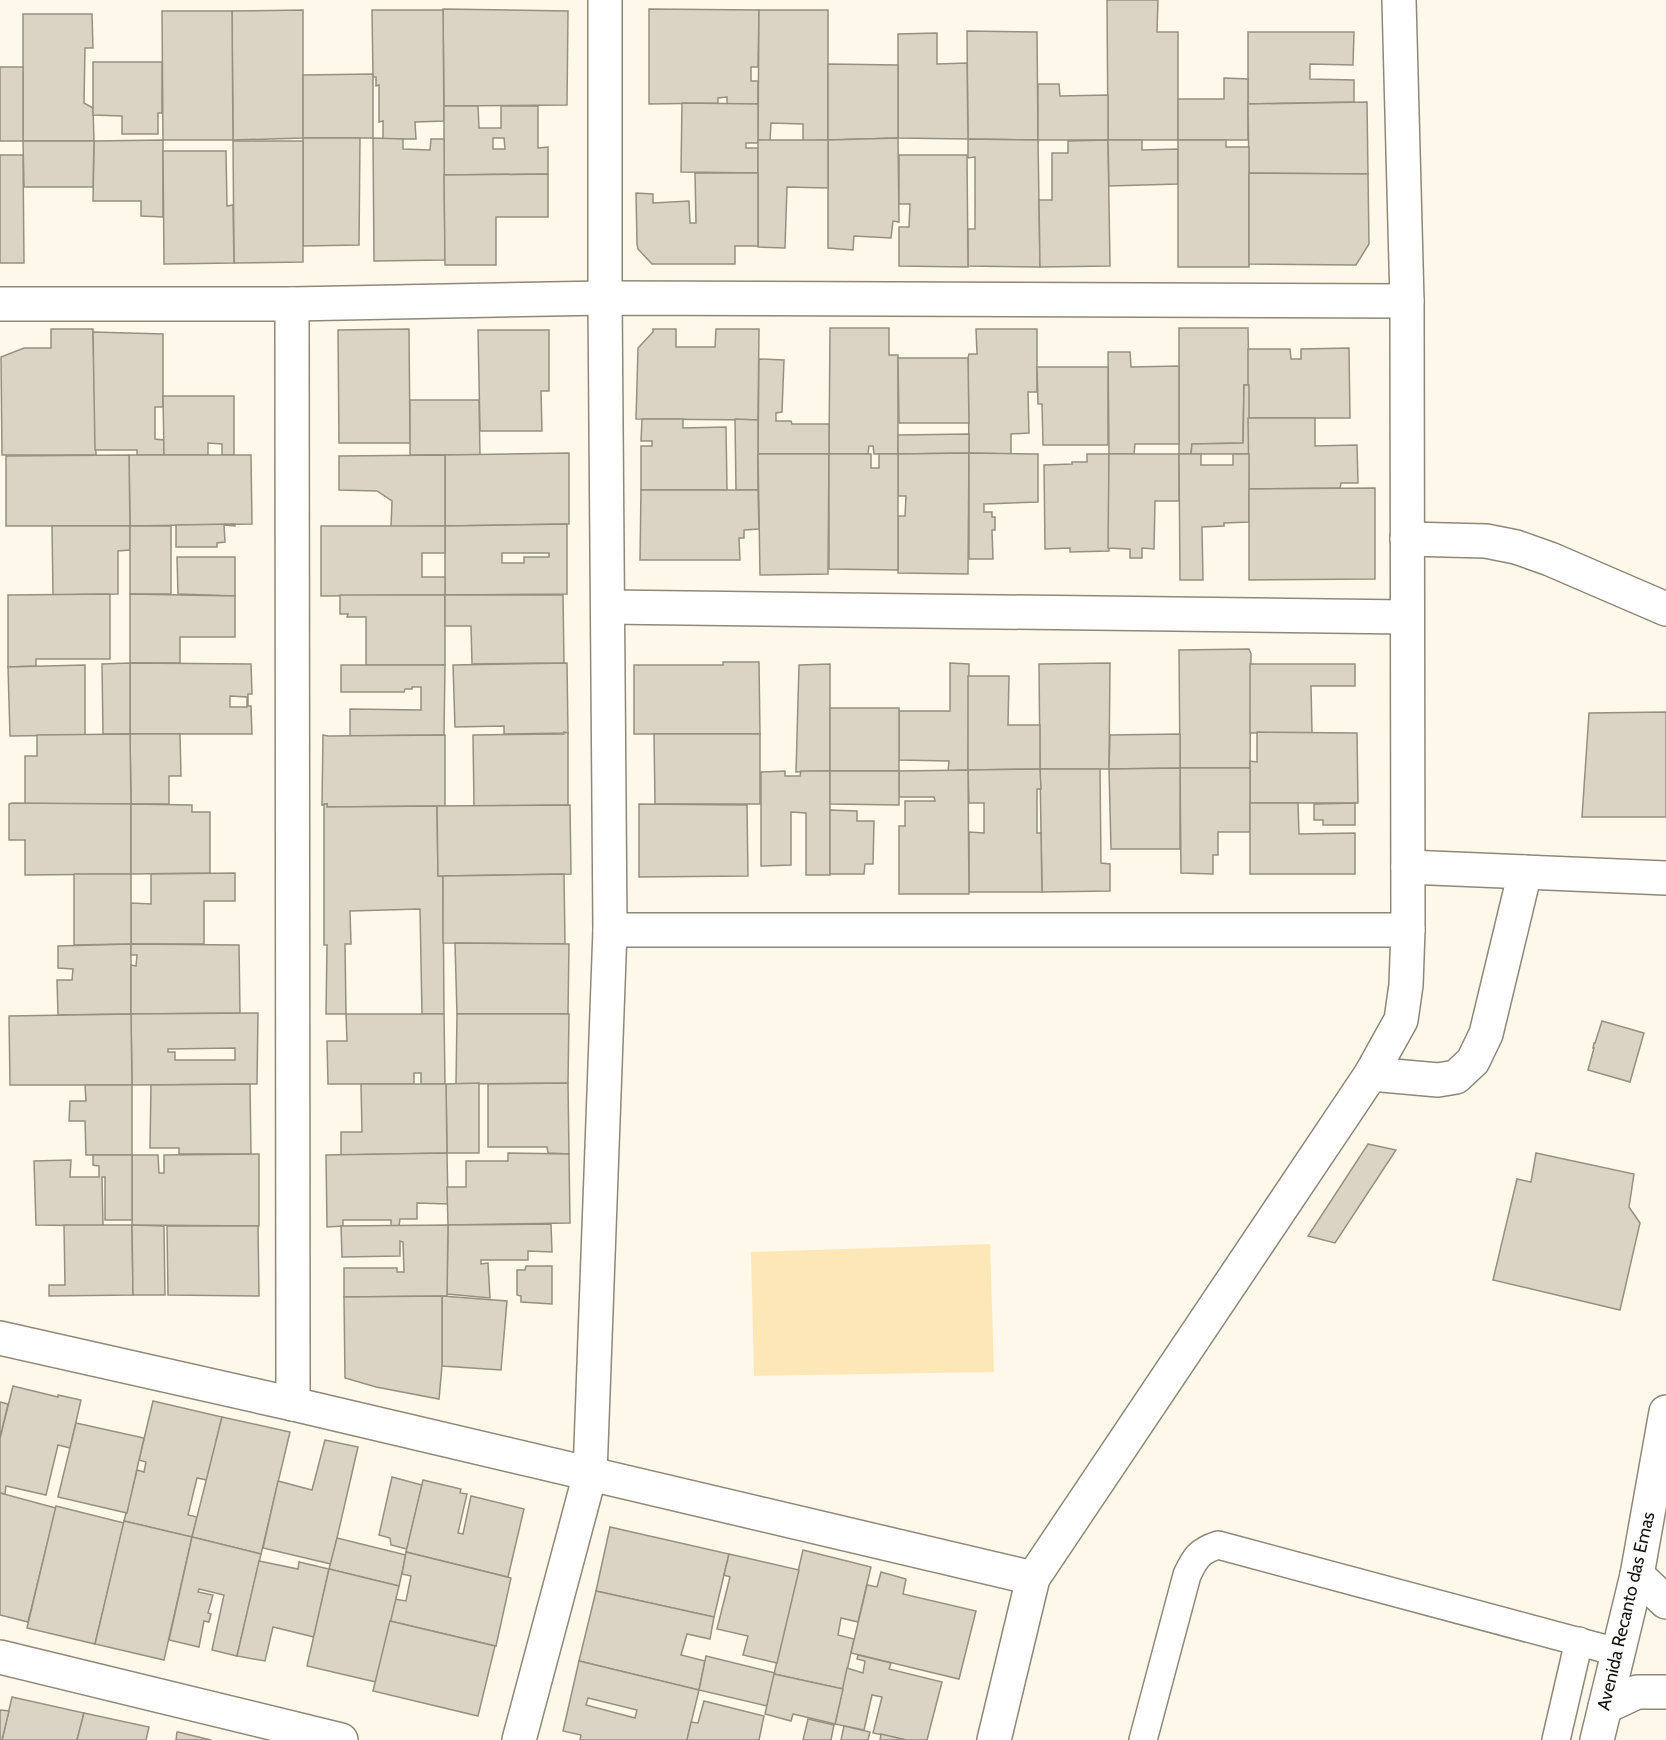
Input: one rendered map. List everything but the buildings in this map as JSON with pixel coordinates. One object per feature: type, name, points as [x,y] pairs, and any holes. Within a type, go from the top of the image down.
[{"type":"street","points":[[519,1740],[590,1474],[610,930],[605,0]]},
{"type":"street","points":[[994,1740],[1033,1578],[1371,1074],[1401,1020],[1406,985],[1408,930],[1407,301],[1399,0]]},
{"type":"street","points":[[0,304],[292,304],[605,298],[1407,301]]},
{"type":"street","points":[[292,304],[293,1404]]},
{"type":"street","points":[[1407,539],[1486,541],[1516,547],[1550,559],[1666,609]]},
{"type":"street","points":[[609,607],[1407,617]]},
{"type":"street","points":[[1408,867],[1666,878]]},
{"type":"street","points":[[1371,1074],[1438,1080],[1456,1077],[1473,1062],[1486,1034],[1524,872]]},
{"type":"street","points":[[610,930],[1408,930]]},
{"type":"street","points":[[0,1338],[293,1404],[1033,1578]]},
{"type":"street","name":"Avenida Recanto das Emas","points":[[1597,1740],[1637,1575],[1666,1412]]},
{"type":"street","points":[[1637,1575],[1666,1602]]},
{"type":"street","points":[[0,1657],[341,1740]]},
{"type":"street","points":[[1605,1707],[1637,1692],[1666,1692]]},
{"type":"lane","points":[[1143,1740],[1187,1575],[1194,1559],[1206,1549],[1218,1545],[1617,1652]]},
{"type":"lane","points":[[1556,1740],[1579,1641]]},
{"type":"shaded area","points":[[990,1244],[994,1372],[754,1376],[751,1252]]}]
